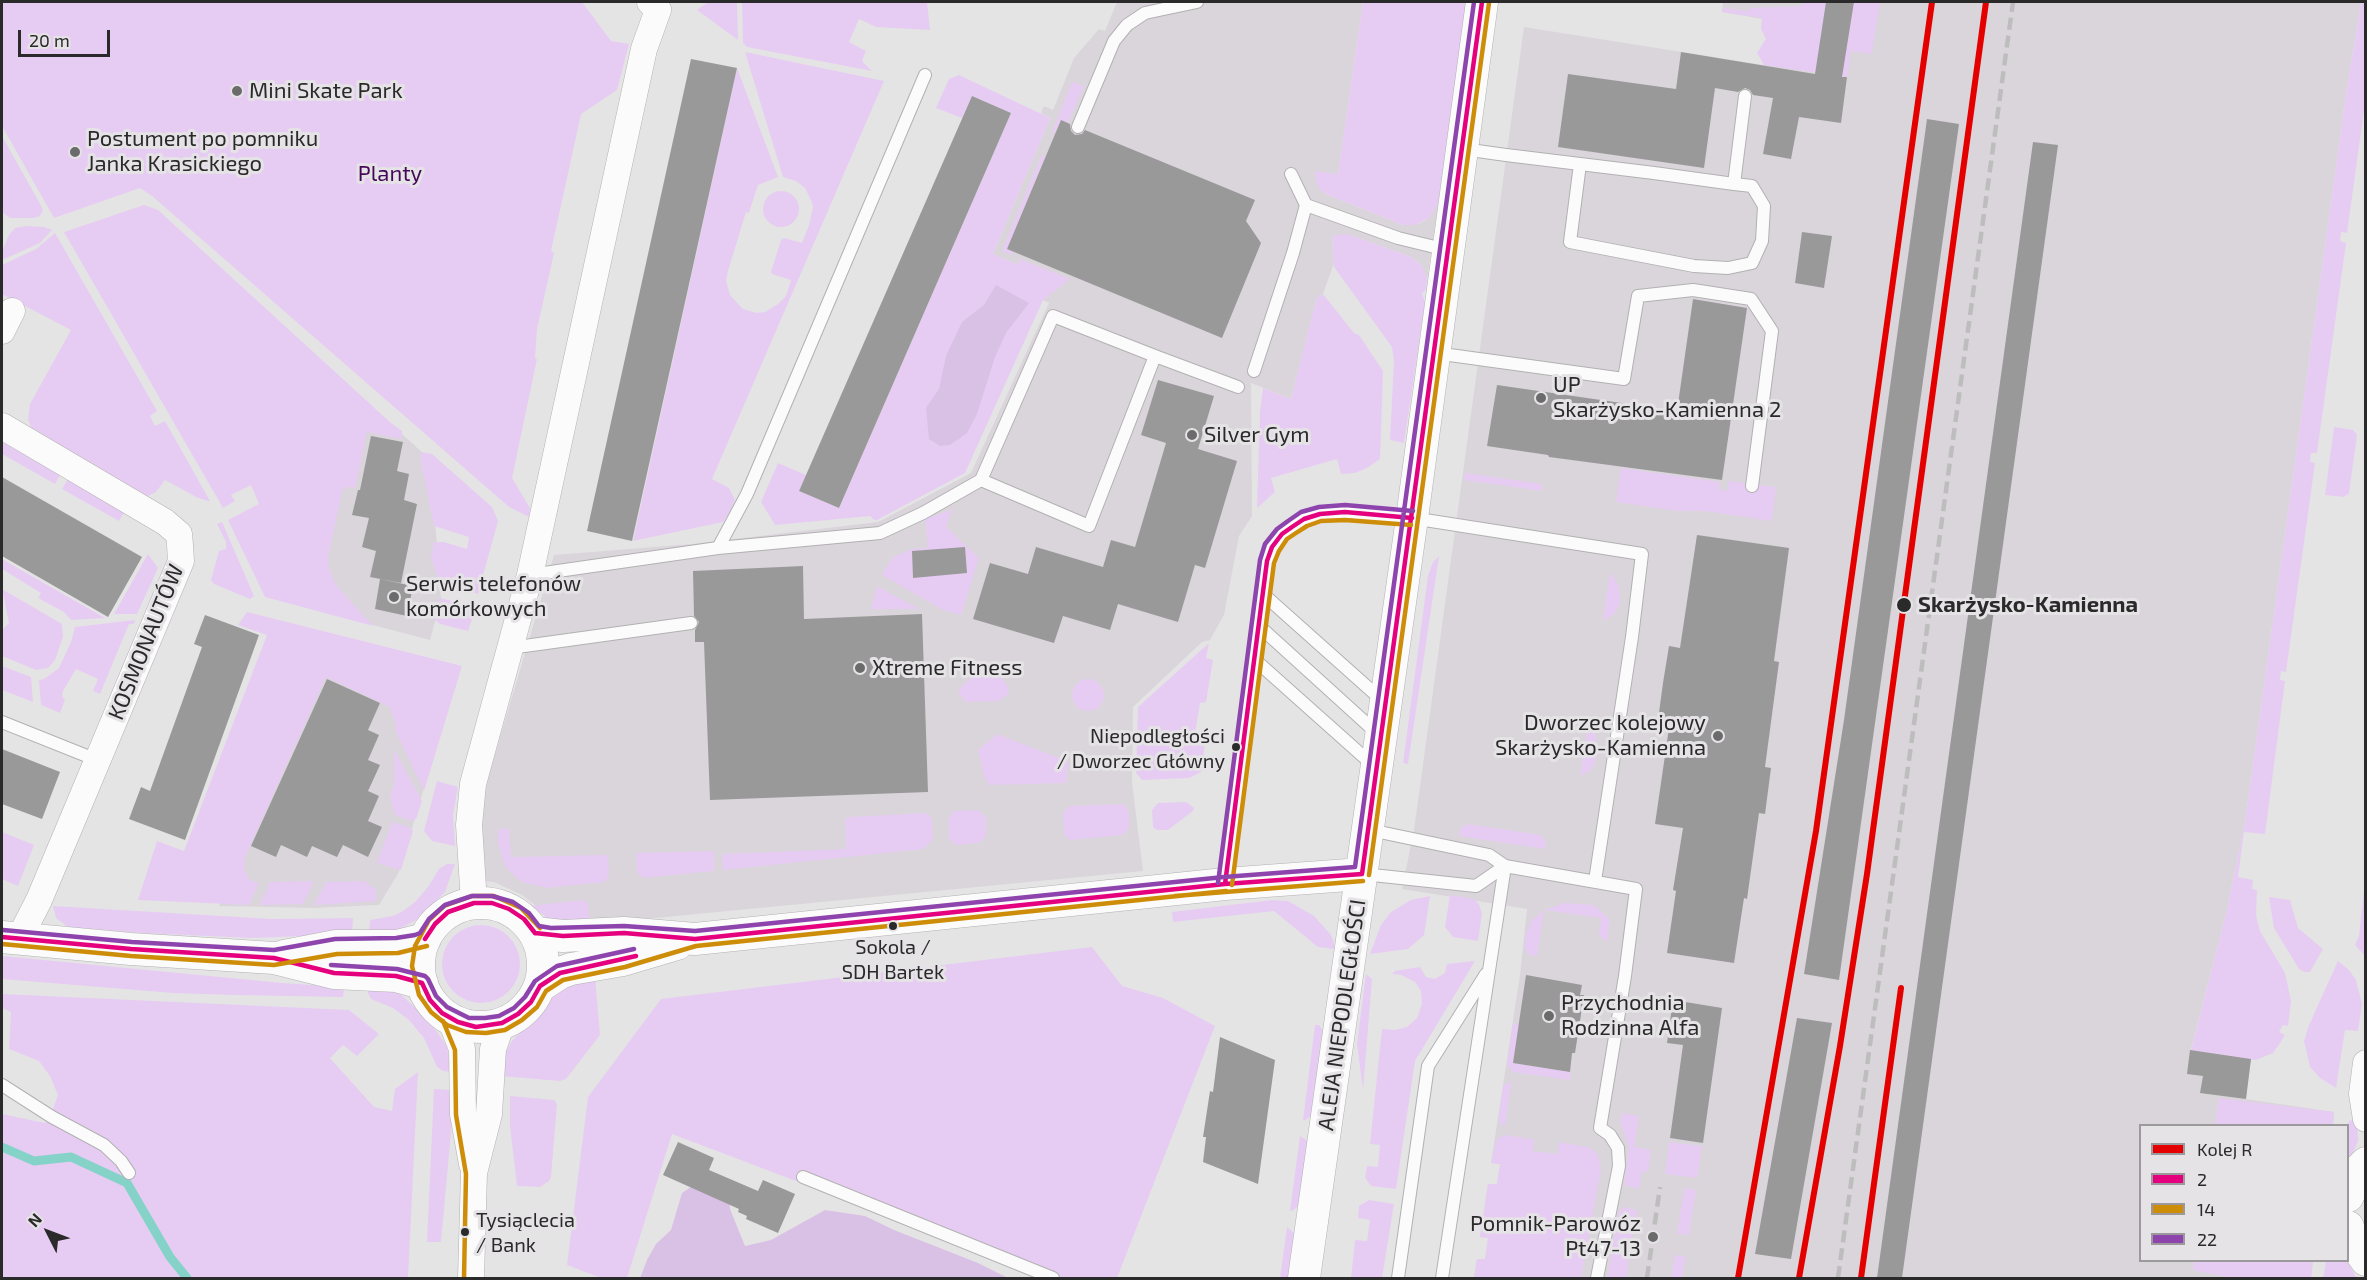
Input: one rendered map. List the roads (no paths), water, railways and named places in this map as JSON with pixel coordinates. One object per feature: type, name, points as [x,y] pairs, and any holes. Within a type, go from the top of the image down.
[{"type":"street","name":"ALEJA NIEPODLEGŁOŚCI","points":[[1304,1278],[1412,518],[1482,2]]},
{"type":"street","points":[[474,903],[469,805],[472,784],[530,575],[645,49],[661,4]]},
{"type":"street","name":"KOSMONAUTÓW","points":[[2,426],[165,522],[179,534],[181,561],[39,900],[10,938]]},
{"type":"street","points":[[540,986],[543,959],[535,933],[524,919],[509,909],[492,903],[474,903],[448,912],[435,924],[425,939],[419,966],[422,983],[436,1007],[450,1018],[476,1027],[502,1023],[525,1008],[540,986],[560,973],[623,960],[695,939],[1224,884],[1362,874]]},
{"type":"street","points":[[535,933],[563,936],[624,933],[695,939]]},
{"type":"street","points":[[10,938],[274,958],[334,973],[396,976],[422,983]]},
{"type":"street","points":[[274,958],[336,946],[397,946],[425,939]]},
{"type":"street","points":[[450,1018],[462,1049],[463,1114],[474,1173],[471,1278]]},
{"type":"street","points":[[474,1173],[489,1114],[493,1049],[502,1023]]},
{"type":"street","points":[[2366,1063],[2362,1094],[2366,1119]]},
{"type":"street","points":[[2349,1194],[2358,1172],[2366,1162]]},
{"type":"street","points":[[2349,1231],[2351,1239],[2366,1260]]},
{"type":"lane","points":[[1078,128],[1114,41],[1127,25],[1145,13],[1197,2]]},
{"type":"lane","points":[[718,548],[747,494],[925,75]]},
{"type":"lane","points":[[1734,184],[1745,96]]},
{"type":"lane","points":[[1461,149],[1580,164],[1734,184],[1752,186],[1764,206],[1762,241],[1752,263],[1728,268],[1694,266],[1570,242],[1580,164]]},
{"type":"lane","points":[[1254,371],[1293,254],[1306,205],[1291,174]]},
{"type":"lane","points":[[1306,205],[1398,238],[1447,250]]},
{"type":"lane","points":[[1434,353],[1624,379],[1638,296],[1693,290],[1751,299],[1772,331],[1752,486]]},
{"type":"lane","points":[[530,575],[718,548],[880,533],[923,513],[981,480],[1053,316],[1238,387]]},
{"type":"lane","points":[[981,480],[1089,526],[1155,356]]},
{"type":"lane","points":[[1224,884],[1267,561],[1272,547],[1282,534],[1304,519],[1320,514],[1345,512],[1412,518],[1642,554],[1621,716],[1595,880]]},
{"type":"lane","points":[[1263,594],[1386,704]]},
{"type":"lane","points":[[510,648],[691,623]]},
{"type":"lane","points":[[1259,626],[1381,737]]},
{"type":"lane","points":[[1254,659],[1377,768]]},
{"type":"lane","points":[[2,722],[98,760]]},
{"type":"lane","points":[[1368,830],[1489,855],[1505,866],[1636,889],[1625,976],[1600,1128],[1610,1135],[1618,1148],[1619,1166],[1597,1278]]},
{"type":"lane","points":[[1362,874],[1476,886],[1505,866]]},
{"type":"lane","points":[[1442,1278],[1505,866]]},
{"type":"lane","points":[[1398,1278],[1428,1066],[1490,968]]},
{"type":"lane","points":[[2,1085],[52,1117],[104,1145],[121,1161],[129,1173]]},
{"type":"lane","points":[[803,1177],[1053,1278]]},
{"type":"waterway","points":[[2,1147],[34,1161],[71,1157],[127,1183],[170,1257],[187,1278]]},
{"type":"railway","points":[[1838,1278],[2013,2]]},
{"type":"railway","points":[[1647,1278],[1660,1187]]},
{"type":"rail line","name":"R","points":[[1738,1278],[1816,831],[1932,2]]},
{"type":"rail line","name":"R","points":[[1799,1278],[1840,1046],[1867,874],[1986,2]]},
{"type":"rail line","name":"R","points":[[1861,1278],[1901,988]]},
{"type":"place","name":"Mini Skate Park","points":[[237,91]]},
{"type":"place","name":"Postument po pomniku Janka Krasickiego","points":[[75,152]]},
{"type":"place","name":"UP Skarżysko-Kamienna 2","points":[[1541,398]]},
{"type":"place","name":"Silver Gym","points":[[1192,435]]},
{"type":"place","name":"Serwis telefonów komórkowych","points":[[394,597]]},
{"type":"place","name":"Skarżysko-Kamienna","points":[[1904,605]]},
{"type":"place","name":"Xtreme Fitness","points":[[860,668]]},
{"type":"place","name":"Dworzec kolejowy Skarżysko-Kamienna","points":[[1718,736]]},
{"type":"place","name":"Niepodległości / Dworzec Główny","points":[[1236,747]]},
{"type":"place","name":"Sokola / SDH Bartek","points":[[893,926]]},
{"type":"place","name":"Przychodnia Rodzinna Alfa","points":[[1549,1016]]},
{"type":"place","name":"Tysiąclecia / Bank","points":[[465,1232]]},
{"type":"place","name":"Pomnik-Parowóz Pt47-13","points":[[1653,1237]]},
{"type":"park label","name":"Planty","points":[[390,174]]}]
